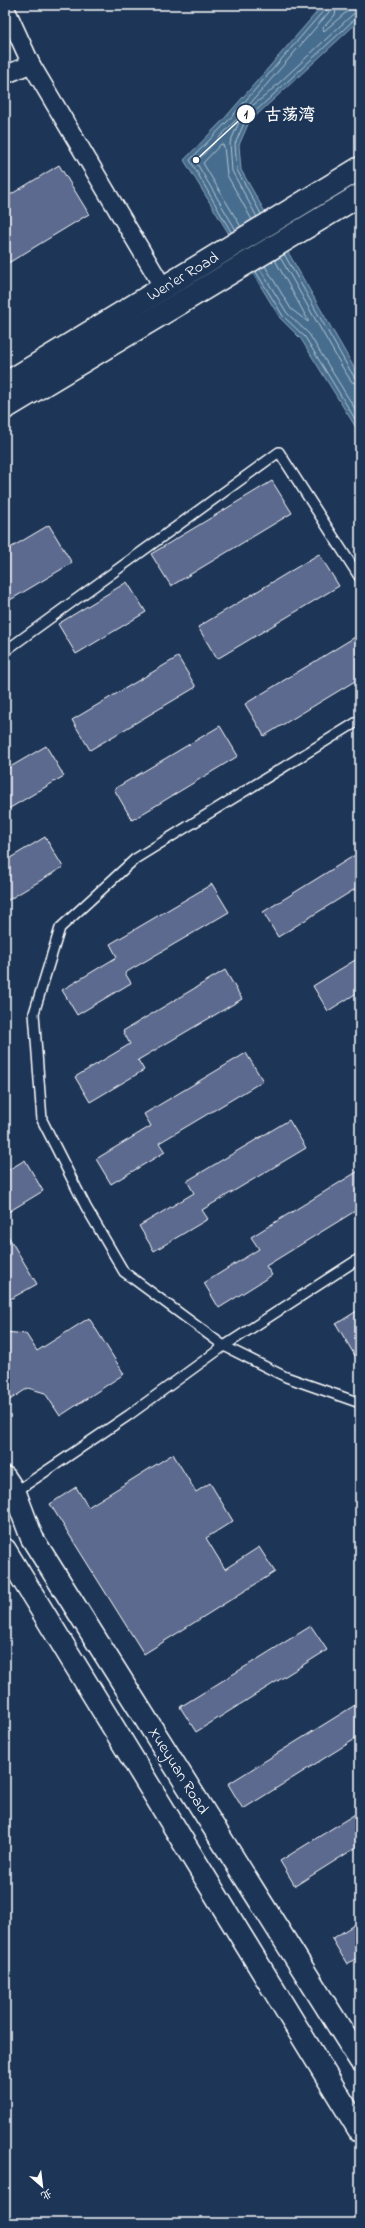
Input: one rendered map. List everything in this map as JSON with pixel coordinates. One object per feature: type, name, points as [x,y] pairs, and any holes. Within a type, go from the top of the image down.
[{"type":"main road","name":"Wen'er Road","points":[[5,408],[233,259],[279,218],[360,168]]},
{"type":"main road","name":"Wen'er Road","points":[[5,384],[164,289],[291,236],[360,195]]},
{"type":"main road","name":"Xueyuan Road","points":[[8,1490],[32,1538],[360,2060]]},
{"type":"main road","name":"Xueyuan Road","points":[[5,1550],[360,2131]]},
{"type":"street","points":[[5,7],[31,64],[164,289]]},
{"type":"street","points":[[5,75],[31,64]]},
{"type":"lane","points":[[5,651],[280,452],[360,578]]},
{"type":"lane","points":[[360,720],[135,859],[60,928],[34,1013],[42,1120],[86,1207],[124,1272],[224,1346],[286,1377],[360,1403]]},
{"type":"lane","points":[[8,1490],[129,1415],[224,1346],[360,1258]]},
{"type":"water","points":[[323,5],[360,5],[360,20],[249,122],[239,145],[241,170],[360,378],[360,434],[301,339],[280,318],[184,160],[224,119]]},
{"type":"building","points":[[59,165],[89,214],[5,265],[5,198]]},
{"type":"building","points":[[272,481],[292,513],[171,586],[151,554]]},
{"type":"building","points":[[49,525],[72,563],[5,603],[5,551]]},
{"type":"building","points":[[319,554],[339,586],[217,659],[198,627]]},
{"type":"building","points":[[127,582],[146,612],[76,654],[58,624]]},
{"type":"building","points":[[360,634],[360,678],[264,736],[245,704]]},
{"type":"building","points":[[178,657],[196,687],[90,750],[72,720]]},
{"type":"building","points":[[220,726],[238,756],[132,820],[114,789]]},
{"type":"building","points":[[46,746],[64,776],[5,811],[5,770]]},
{"type":"building","points":[[45,837],[63,867],[5,902],[5,861]]},
{"type":"building","points":[[360,852],[360,886],[278,937],[263,912]]},
{"type":"building","points":[[212,884],[229,912],[125,973],[131,983],[77,1015],[62,990],[117,957],[110,944]]},
{"type":"building","points":[[360,957],[360,991],[328,1011],[313,986]]},
{"type":"building","points":[[225,970],[242,999],[138,1060],[144,1070],[90,1102],[75,1077],[130,1044],[123,1031]]},
{"type":"building","points":[[246,1053],[263,1081],[159,1143],[165,1152],[111,1184],[96,1159],[151,1126],[144,1114]]},
{"type":"building","points":[[289,1120],[306,1148],[202,1210],[208,1219],[154,1251],[139,1226],[194,1193],[187,1181]]},
{"type":"building","points":[[25,1160],[43,1191],[5,1214],[5,1172]]},
{"type":"building","points":[[360,1170],[360,1208],[266,1266],[272,1275],[219,1308],[204,1283],[259,1249],[251,1237]]},
{"type":"building","points":[[5,1231],[37,1284],[5,1302]]},
{"type":"building","points":[[360,1309],[360,1364],[336,1324]]},
{"type":"building","points":[[89,1318],[124,1374],[60,1416],[45,1393],[28,1388],[5,1403],[5,1332],[26,1334],[37,1351]]},
{"type":"building","points":[[173,1454],[196,1492],[210,1483],[233,1521],[206,1538],[225,1569],[259,1547],[275,1572],[144,1654],[50,1504],[76,1487],[88,1507]]},
{"type":"building","points":[[311,1626],[327,1650],[196,1732],[180,1707]]},
{"type":"building","points":[[360,1702],[360,1736],[243,1809],[228,1784]]},
{"type":"building","points":[[360,1811],[360,1845],[295,1886],[280,1861]]},
{"type":"building","points":[[360,1921],[360,1956],[347,1964],[332,1939]]},
{"type":"place","name":"古荡湾","points":[[196,160]]}]
